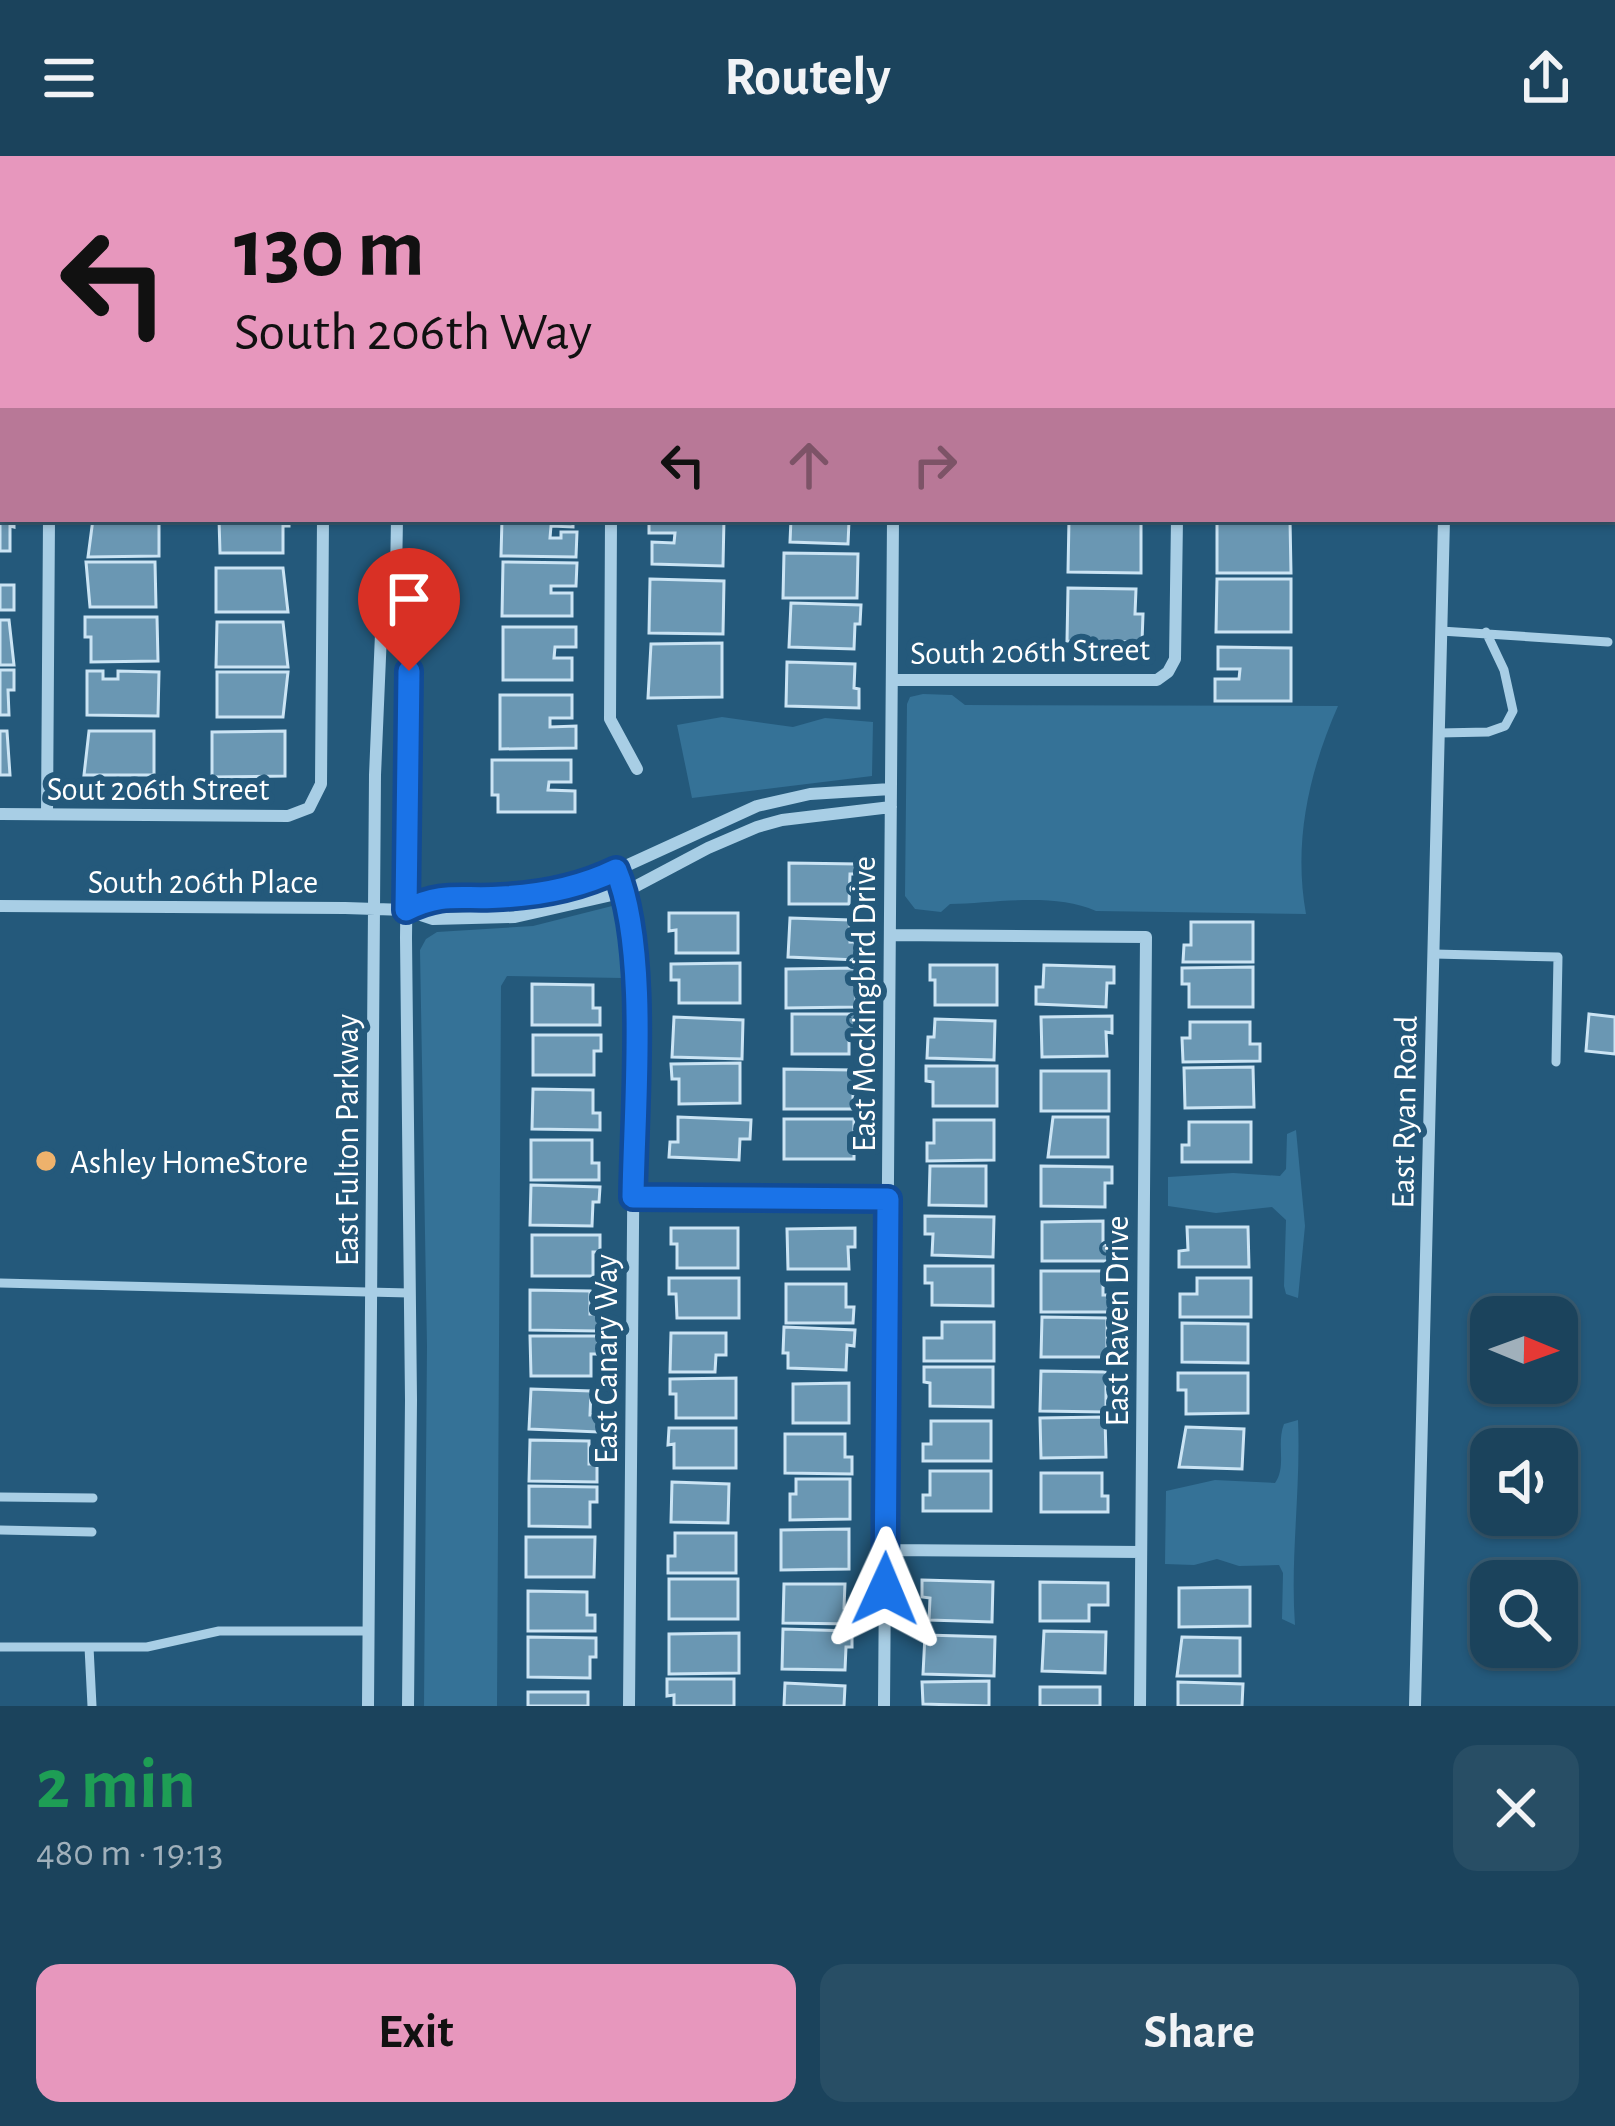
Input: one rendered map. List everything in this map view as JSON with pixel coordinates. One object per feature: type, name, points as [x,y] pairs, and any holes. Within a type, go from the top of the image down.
[{"type":"street","points":[[47,814],[49,522]]},
{"type":"street","name":"Sout 206th Street","points":[[0,814],[288,816],[313,804],[321,784],[323,522]]},
{"type":"street","name":"East Fulton Parkway","points":[[368,1706],[374,910],[381,634],[396,576],[397,522]]},
{"type":"street","points":[[611,522],[610,719],[637,769]]},
{"type":"street","name":"East Mockingbird Drive","points":[[884,1706],[893,522]]},
{"type":"street","name":"South 206th Street","points":[[892,680],[1157,680],[1168,672],[1176,650],[1177,522]]},
{"type":"street","name":"East Ryan Road","points":[[1415,1706],[1444,522]]},
{"type":"street","name":"East Fulton Parkway","points":[[396,576],[410,630],[408,1706]]},
{"type":"street","name":"South 206th Place","points":[[406,910],[433,898],[500,898],[564,888],[616,870],[757,806],[809,794],[891,789]]},
{"type":"street","name":"South 206th Place","points":[[0,906],[406,910],[433,919],[515,917],[625,892],[757,827],[891,807]]},
{"type":"street","name":"East Canary Way","points":[[616,870],[625,892],[634,988],[629,1706]]},
{"type":"street","name":"East Raven Drive","points":[[890,935],[1146,937],[1140,1706]]},
{"type":"street","points":[[633,1197],[888,1199]]},
{"type":"street","points":[[886,1550],[1141,1552]]},
{"type":"lane","points":[[1441,632],[1608,642]]},
{"type":"lane","points":[[1438,733],[1488,732],[1505,726],[1513,711],[1504,670],[1486,632]]},
{"type":"lane","points":[[1434,954],[1558,957],[1556,1062]]},
{"type":"lane","points":[[0,1283],[409,1294]]},
{"type":"lane","points":[[0,1497],[93,1498]]},
{"type":"lane","points":[[0,1530],[92,1532]]},
{"type":"lane","points":[[0,1646],[147,1648],[219,1631],[369,1631]]},
{"type":"lane","points":[[89,1647],[92,1706]]},
{"type":"shaded area","points":[[952,695],[965,705],[1338,706],[1306,808],[1301,860],[1306,914],[1096,911],[1043,900],[950,904],[941,912],[915,909],[905,896],[907,704],[910,697]]},
{"type":"shaded area","points":[[722,717],[793,727],[825,718],[873,722],[872,776],[692,798],[677,725]]},
{"type":"shaded area","points":[[616,905],[622,978],[507,976],[501,986],[497,1706],[424,1706],[427,1346],[420,950],[437,932],[533,926]]},
{"type":"shaded area","points":[[1296,1130],[1305,1226],[1298,1298],[1286,1294],[1286,1220],[1272,1207],[1216,1213],[1168,1206],[1168,1177],[1280,1176],[1286,1169],[1287,1134]]},
{"type":"shaded area","points":[[1298,1420],[1295,1625],[1282,1619],[1279,1565],[1239,1566],[1217,1559],[1194,1565],[1165,1564],[1166,1491],[1215,1480],[1275,1483],[1284,1424]]},
{"type":"building","points":[[0,522],[14,522],[10,551],[0,551]]},
{"type":"building","points":[[93,522],[159,522],[159,556],[88,557]]},
{"type":"building","points":[[219,522],[289,522],[283,526],[283,553],[220,553]]},
{"type":"building","points":[[502,522],[573,522],[573,527],[551,526],[550,538],[577,532],[576,557],[501,556]]},
{"type":"building","points":[[649,522],[724,522],[723,566],[652,564],[652,542],[674,543],[675,533],[649,533]]},
{"type":"building","points":[[791,522],[849,522],[848,544],[790,542]]},
{"type":"building","points":[[1069,522],[1141,522],[1141,573],[1068,572]]},
{"type":"building","points":[[1217,522],[1290,522],[1291,573],[1217,573]]},
{"type":"building","points":[[784,553],[858,554],[857,598],[783,598]]},
{"type":"building","points":[[86,562],[155,562],[156,607],[90,607]]},
{"type":"building","points":[[503,562],[577,563],[576,586],[551,586],[551,593],[572,593],[572,616],[502,616]]},
{"type":"building","points":[[216,568],[283,568],[288,612],[216,612]]},
{"type":"building","points":[[650,579],[724,581],[723,634],[649,633]]},
{"type":"building","points":[[1217,579],[1291,579],[1291,632],[1216,632]]},
{"type":"building","points":[[0,585],[14,585],[14,610],[0,610]]},
{"type":"building","points":[[1068,588],[1136,589],[1135,614],[1143,614],[1142,642],[1067,641]]},
{"type":"building","points":[[791,603],[861,605],[854,649],[789,647]]},
{"type":"building","points":[[85,617],[157,617],[158,661],[91,662]]},
{"type":"building","points":[[0,620],[9,620],[14,665],[0,665]]},
{"type":"building","points":[[217,622],[283,622],[288,667],[216,667]]},
{"type":"building","points":[[503,627],[576,627],[576,647],[555,647],[554,658],[572,658],[572,680],[503,680]]},
{"type":"building","points":[[722,643],[722,697],[648,698],[651,644]]},
{"type":"building","points":[[1218,647],[1291,648],[1291,701],[1215,701],[1215,679],[1239,679],[1240,669],[1218,669]]},
{"type":"building","points":[[787,662],[855,664],[859,708],[786,706]]},
{"type":"building","points":[[0,670],[14,670],[14,690],[8,690],[9,715],[0,715]]},
{"type":"building","points":[[87,671],[103,671],[103,679],[118,679],[118,671],[159,672],[158,716],[87,715]]},
{"type":"building","points":[[217,672],[288,672],[283,717],[217,717]]},
{"type":"building","points":[[500,695],[572,695],[572,718],[550,718],[550,727],[576,726],[576,748],[500,749]]},
{"type":"building","points":[[0,731],[7,731],[10,775],[0,775]]},
{"type":"building","points":[[89,731],[154,731],[154,775],[84,775]]},
{"type":"building","points":[[285,731],[285,776],[212,777],[212,732]]},
{"type":"building","points":[[492,760],[571,760],[571,782],[549,782],[548,790],[575,791],[575,812],[498,812],[498,795],[492,795]]},
{"type":"building","points":[[789,863],[858,864],[858,874],[850,874],[849,904],[789,904]]},
{"type":"building","points":[[669,913],[738,913],[738,953],[676,953],[676,930],[669,931]]},
{"type":"building","points":[[790,918],[850,920],[850,942],[857,942],[857,960],[788,957]]},
{"type":"building","points":[[1191,922],[1253,922],[1253,962],[1183,962],[1184,945],[1191,945]]},
{"type":"building","points":[[740,963],[740,1003],[679,1003],[679,980],[671,980],[671,964]]},
{"type":"building","points":[[930,965],[997,965],[997,1005],[935,1005]]},
{"type":"building","points":[[1044,965],[1114,967],[1114,983],[1107,983],[1106,1007],[1036,1004]]},
{"type":"building","points":[[1253,967],[1253,1007],[1189,1007],[1189,984],[1182,984],[1182,968]]},
{"type":"building","points":[[856,968],[856,1007],[786,1008],[786,969]]},
{"type":"building","points":[[532,984],[593,985],[593,1008],[600,1008],[600,1025],[532,1025]]},
{"type":"building","points":[[792,1014],[857,1014],[857,1035],[849,1035],[849,1054],[792,1054]]},
{"type":"building","points":[[1589,1014],[1615,1017],[1615,1054],[1586,1051]]},
{"type":"building","points":[[1112,1016],[1112,1033],[1106,1032],[1107,1056],[1042,1057],[1041,1017]]},
{"type":"building","points":[[674,1017],[743,1020],[742,1059],[672,1057]]},
{"type":"building","points":[[935,1019],[995,1021],[994,1060],[927,1058]]},
{"type":"building","points":[[1190,1022],[1250,1022],[1250,1044],[1260,1044],[1260,1061],[1183,1062],[1182,1038],[1190,1038]]},
{"type":"building","points":[[533,1035],[601,1035],[601,1051],[594,1051],[594,1075],[533,1075]]},
{"type":"building","points":[[740,1063],[740,1103],[679,1104],[679,1079],[672,1079],[671,1064]]},
{"type":"building","points":[[926,1066],[997,1066],[997,1106],[933,1106],[933,1082],[926,1081]]},
{"type":"building","points":[[1253,1067],[1254,1107],[1185,1108],[1184,1068]]},
{"type":"building","points":[[784,1069],[853,1070],[853,1109],[784,1109]]},
{"type":"building","points":[[1041,1071],[1109,1071],[1109,1111],[1041,1111]]},
{"type":"building","points":[[533,1089],[593,1090],[593,1113],[600,1113],[600,1130],[532,1129]]},
{"type":"building","points":[[678,1117],[751,1120],[750,1139],[740,1139],[739,1160],[669,1157],[670,1142],[678,1142]]},
{"type":"building","points":[[1053,1117],[1108,1117],[1108,1157],[1048,1157]]},
{"type":"building","points":[[784,1119],[854,1119],[854,1159],[784,1159]]},
{"type":"building","points":[[934,1120],[994,1120],[994,1160],[927,1161],[927,1143],[934,1143]]},
{"type":"building","points":[[1189,1122],[1251,1122],[1251,1162],[1182,1162],[1182,1145],[1189,1145]]},
{"type":"building","points":[[531,1140],[592,1140],[592,1163],[599,1163],[599,1180],[531,1180]]},
{"type":"building","points":[[930,1166],[986,1166],[986,1206],[929,1205]]},
{"type":"building","points":[[1041,1166],[1112,1167],[1112,1183],[1105,1183],[1105,1207],[1041,1206]]},
{"type":"building","points":[[531,1185],[600,1187],[599,1202],[593,1202],[592,1226],[530,1225]]},
{"type":"building","points":[[925,1216],[994,1217],[993,1257],[932,1255],[933,1234],[925,1234]]},
{"type":"building","points":[[1103,1221],[1103,1245],[1112,1245],[1111,1261],[1042,1261],[1042,1222]]},
{"type":"building","points":[[1187,1227],[1248,1227],[1249,1267],[1179,1267],[1179,1251],[1188,1250]]},
{"type":"building","points":[[671,1228],[738,1228],[738,1268],[677,1268]]},
{"type":"building","points":[[855,1228],[855,1247],[848,1247],[849,1269],[788,1269],[787,1229]]},
{"type":"building","points":[[532,1235],[600,1235],[600,1252],[593,1252],[593,1276],[532,1276]]},
{"type":"building","points":[[925,1266],[993,1266],[993,1306],[932,1305],[932,1283],[925,1283]]},
{"type":"building","points":[[1041,1271],[1103,1271],[1109,1312],[1041,1312]]},
{"type":"building","points":[[669,1278],[739,1278],[739,1318],[677,1318],[676,1294],[669,1294]]},
{"type":"building","points":[[1197,1278],[1251,1278],[1251,1317],[1180,1317],[1180,1294],[1197,1294]]},
{"type":"building","points":[[786,1284],[846,1284],[846,1307],[854,1307],[853,1323],[786,1323]]},
{"type":"building","points":[[530,1290],[590,1291],[590,1314],[598,1314],[598,1331],[530,1330]]},
{"type":"building","points":[[1042,1317],[1107,1318],[1107,1357],[1041,1357]]},
{"type":"building","points":[[942,1322],[994,1322],[994,1361],[924,1361],[924,1338],[942,1338]]},
{"type":"building","points":[[1182,1323],[1248,1324],[1248,1363],[1182,1362]]},
{"type":"building","points":[[784,1327],[855,1330],[854,1346],[847,1345],[846,1370],[788,1368]]},
{"type":"building","points":[[671,1333],[726,1333],[726,1355],[716,1355],[715,1372],[670,1372]]},
{"type":"building","points":[[530,1336],[598,1336],[598,1354],[591,1354],[591,1376],[531,1376]]},
{"type":"building","points":[[924,1367],[993,1367],[993,1407],[930,1406]]},
{"type":"building","points":[[1041,1371],[1106,1372],[1106,1412],[1040,1411]]},
{"type":"building","points":[[1178,1373],[1248,1373],[1248,1413],[1186,1414],[1186,1390],[1178,1390]]},
{"type":"building","points":[[736,1378],[736,1418],[676,1418],[676,1394],[670,1394],[670,1379]]},
{"type":"building","points":[[849,1383],[849,1423],[793,1423],[793,1384]]},
{"type":"building","points":[[531,1389],[591,1391],[590,1415],[599,1415],[598,1432],[529,1429]]},
{"type":"building","points":[[1105,1417],[1106,1457],[1041,1458],[1040,1418]]},
{"type":"building","points":[[931,1421],[991,1421],[991,1461],[923,1461],[923,1444],[931,1444]]},
{"type":"building","points":[[1186,1427],[1244,1429],[1242,1469],[1179,1467]]},
{"type":"building","points":[[669,1428],[736,1428],[736,1468],[674,1468]]},
{"type":"building","points":[[785,1434],[845,1434],[845,1457],[852,1457],[852,1474],[785,1473]]},
{"type":"building","points":[[530,1440],[589,1441],[589,1464],[597,1464],[597,1482],[529,1481]]},
{"type":"building","points":[[930,1471],[991,1471],[991,1511],[923,1511],[923,1495],[930,1495]]},
{"type":"building","points":[[1041,1473],[1102,1473],[1108,1512],[1041,1512]]},
{"type":"building","points":[[796,1479],[850,1479],[850,1519],[790,1520],[790,1494],[796,1494]]},
{"type":"building","points":[[672,1482],[729,1484],[728,1523],[671,1522]]},
{"type":"building","points":[[529,1486],[597,1487],[597,1502],[590,1502],[590,1527],[529,1526]]},
{"type":"building","points":[[849,1529],[849,1569],[781,1570],[781,1530]]},
{"type":"building","points":[[675,1533],[736,1533],[736,1573],[668,1573],[668,1556],[675,1556]]},
{"type":"building","points":[[526,1537],[595,1537],[594,1577],[526,1577]]},
{"type":"building","points":[[669,1579],[738,1579],[738,1619],[669,1619]]},
{"type":"building","points":[[922,1580],[993,1582],[992,1622],[929,1620],[930,1598],[922,1597]]},
{"type":"building","points":[[1040,1582],[1108,1583],[1108,1605],[1089,1605],[1089,1621],[1040,1621]]},
{"type":"building","points":[[784,1584],[845,1584],[844,1608],[851,1608],[851,1624],[783,1623]]},
{"type":"building","points":[[1250,1587],[1250,1626],[1179,1627],[1179,1588]]},
{"type":"building","points":[[528,1591],[587,1592],[587,1615],[595,1615],[595,1631],[528,1631]]},
{"type":"building","points":[[783,1629],[852,1631],[845,1670],[782,1669]]},
{"type":"building","points":[[1044,1631],[1106,1632],[1105,1673],[1042,1671]]},
{"type":"building","points":[[739,1633],[739,1673],[669,1674],[669,1634]]},
{"type":"building","points":[[925,1635],[995,1637],[994,1676],[923,1674]]},
{"type":"building","points":[[528,1637],[596,1638],[590,1678],[528,1677]]},
{"type":"building","points":[[1182,1637],[1240,1638],[1240,1676],[1177,1676]]},
{"type":"building","points":[[667,1679],[734,1679],[734,1706],[674,1706],[674,1695],[667,1696]]},
{"type":"building","points":[[989,1681],[989,1706],[923,1704],[922,1682]]},
{"type":"building","points":[[1178,1682],[1243,1684],[1242,1706],[1178,1706]]},
{"type":"building","points":[[785,1683],[845,1686],[844,1706],[784,1706]]},
{"type":"building","points":[[1040,1687],[1100,1687],[1100,1706],[1040,1706]]},
{"type":"building","points":[[528,1692],[588,1692],[588,1706],[528,1706]]},
{"type":"place","name":"Ashley HomeStore","points":[[46,1161]]},
{"type":"route","points":[[409,671],[406,910],[433,898],[500,898],[564,888],[616,870],[625,892],[634,988],[633,1197],[888,1199],[885,1589]]}]
